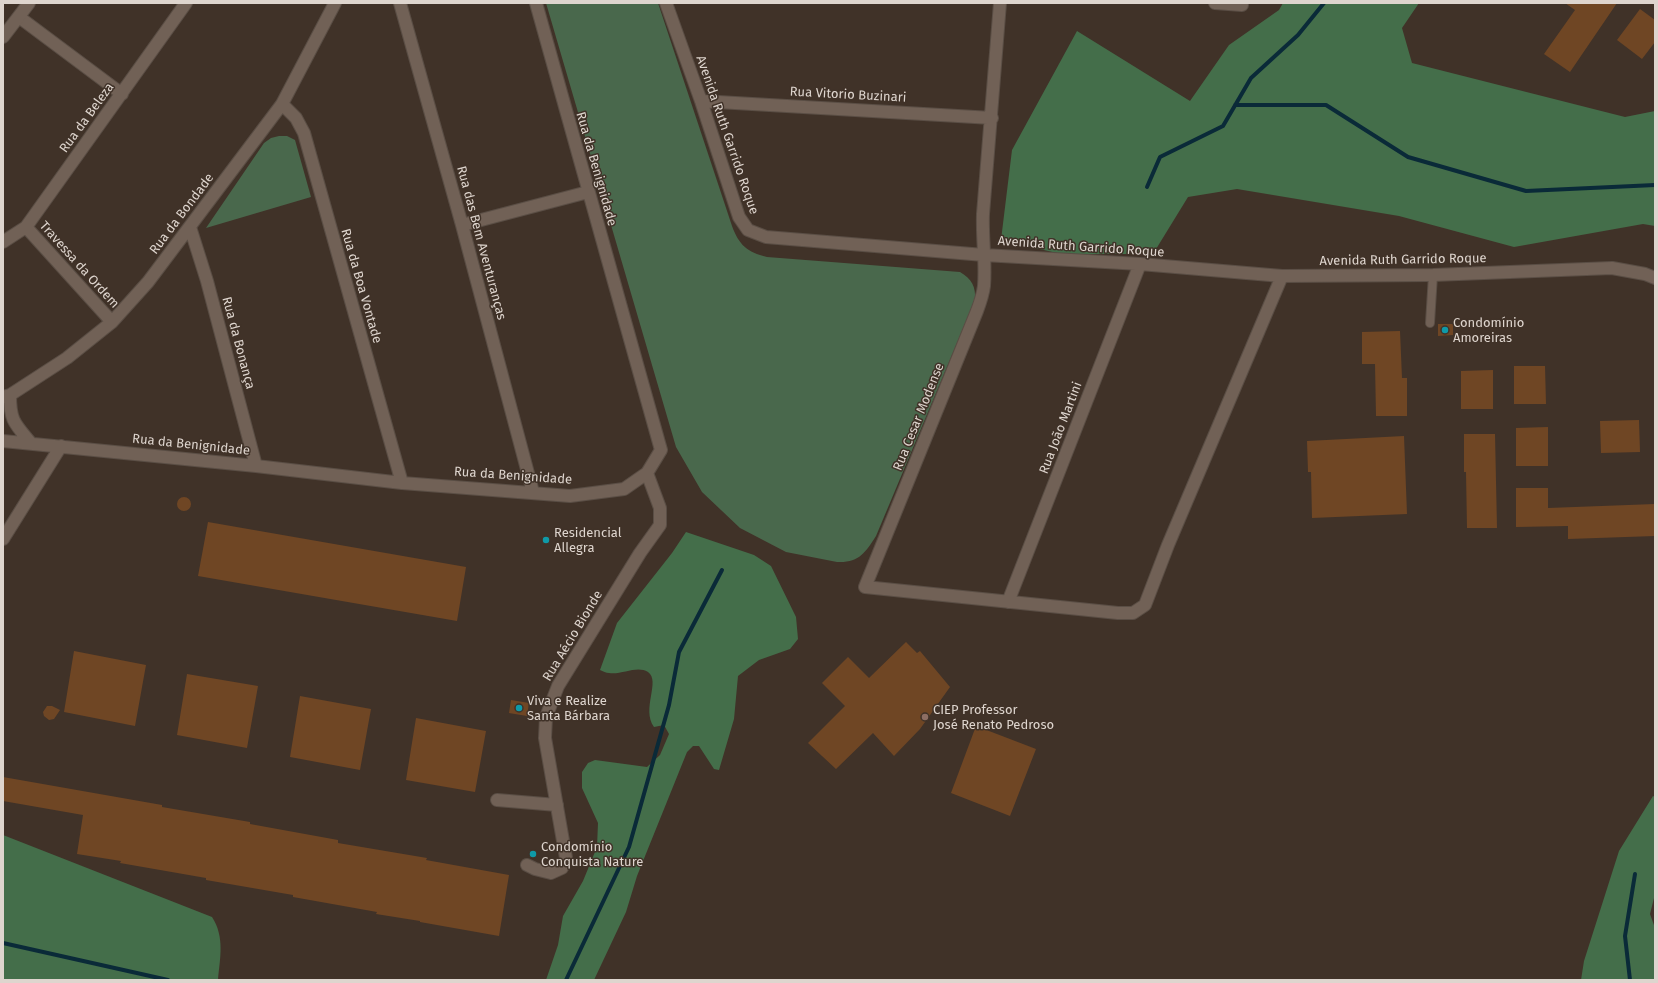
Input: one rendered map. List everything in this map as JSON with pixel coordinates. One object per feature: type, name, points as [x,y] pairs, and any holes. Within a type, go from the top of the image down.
[{"type":"street","points":[[3,37],[30,3]]},
{"type":"street","name":"Rua da Beleza","points":[[3,242],[26,227],[186,3]]},
{"type":"street","name":"Rua da Bondade","points":[[7,396],[67,358],[112,322],[148,282],[282,104],[335,3]]},
{"type":"street","name":"Rua das Bem Aventuranças","points":[[400,3],[462,225],[533,492]]},
{"type":"street","name":"Rua da Benignidade","points":[[3,441],[30,442],[402,483],[570,496],[624,489],[647,473],[661,450],[536,3]]},
{"type":"street","name":"Avenida Ruth Garrido Roque","points":[[666,3],[702,101],[738,217],[748,230],[766,237],[984,255],[1140,264],[1282,276],[1433,274],[1612,268],[1645,274],[1655,278]]},
{"type":"street","name":"Rua Cesar Modense","points":[[1000,3],[992,118],[983,214],[985,270],[984,288],[977,311],[865,587],[1008,602]]},
{"type":"street","points":[[1215,3],[1242,5]]},
{"type":"street","points":[[19,17],[122,94]]},
{"type":"street","name":"Rua Vitorio Buzinari","points":[[702,101],[992,118]]},
{"type":"street","name":"Rua da Boa Vontade","points":[[282,104],[296,118],[304,133],[402,483]]},
{"type":"street","points":[[462,225],[588,192]]},
{"type":"street","name":"Travessa da Ordem","points":[[26,227],[112,322]]},
{"type":"street","name":"Rua da Bonança","points":[[190,227],[207,281],[256,466]]},
{"type":"street","name":"Rua João Martini","points":[[1008,602],[1140,264]]},
{"type":"street","points":[[1008,602],[1118,613],[1133,613],[1145,605],[1168,545],[1282,276]]},
{"type":"street","points":[[7,396],[10,413],[15,425],[30,442]]},
{"type":"street","points":[[3,539],[61,446]]},
{"type":"street","name":"Rua Aécio Bionde","points":[[531,867],[552,873],[562,868],[566,858],[545,738],[546,717],[558,686],[640,553],[660,525],[660,508],[647,473]]},
{"type":"street","points":[[497,800],[557,805]]},
{"type":"lane","points":[[1430,323],[1433,274]]},
{"type":"green space","points":[[546,3],[658,3],[732,226],[741,243],[749,250],[767,257],[960,272],[968,278],[974,287],[975,300],[876,536],[865,552],[856,559],[845,562],[837,562],[786,552],[740,528],[702,492],[676,447]]},
{"type":"green space","points":[[1283,3],[1419,3],[1402,28],[1412,63],[1625,117],[1655,111],[1655,226],[1643,224],[1514,247],[1399,216],[1237,189],[1188,197],[1153,254],[1061,254],[1001,240],[1012,150],[1077,31],[1190,101],[1229,45],[1279,10]]},
{"type":"green space","points":[[287,136],[295,140],[311,197],[206,228],[264,143],[271,138]]},
{"type":"green space","points":[[686,532],[754,555],[771,566],[796,617],[798,639],[790,649],[759,660],[738,676],[734,719],[719,770],[714,769],[699,746],[693,746],[687,752],[637,876],[626,912],[594,980],[546,980],[558,945],[563,916],[583,881],[597,847],[598,823],[582,788],[582,772],[588,763],[595,760],[647,767],[660,755],[669,734],[664,725],[654,727],[651,720],[649,712],[653,682],[648,672],[639,669],[619,673],[607,673],[600,670],[617,623],[672,553]]},
{"type":"green space","points":[[1653,796],[1655,797],[1655,894],[1650,914],[1655,928],[1655,980],[1581,980],[1584,961],[1619,851]]},
{"type":"green space","points":[[3,835],[212,917],[219,932],[221,948],[218,980],[3,980]]},
{"type":"building","points":[[1565,3],[1617,3],[1570,72],[1544,54],[1575,10]]},
{"type":"building","points":[[1640,9],[1655,20],[1655,42],[1642,59],[1617,40]]},
{"type":"building","name":"Condomínio Amoreiras","points":[[1438,324],[1453,324],[1453,335],[1438,336]]},
{"type":"building","points":[[1400,331],[1402,378],[1407,378],[1407,416],[1376,416],[1375,364],[1362,364],[1362,332]]},
{"type":"building","points":[[1514,366],[1545,366],[1546,404],[1514,404]]},
{"type":"building","points":[[1493,370],[1493,409],[1461,409],[1461,371]]},
{"type":"building","points":[[1639,420],[1640,452],[1601,453],[1600,421]]},
{"type":"building","points":[[1548,427],[1548,466],[1516,466],[1516,428]]},
{"type":"building","points":[[1464,434],[1495,434],[1497,528],[1467,528],[1466,472],[1464,472]]},
{"type":"building","points":[[1404,436],[1407,514],[1312,518],[1311,472],[1308,472],[1307,441]]},
{"type":"building","points":[[1516,488],[1548,488],[1548,508],[1655,504],[1655,536],[1568,539],[1568,526],[1516,527]]},
{"type":"building","points":[[181,497],[187,497],[191,501],[191,507],[187,511],[181,511],[177,507],[177,501]]},
{"type":"building","points":[[208,522],[466,567],[457,621],[198,576]]},
{"type":"building","points":[[906,642],[917,653],[920,651],[950,687],[920,729],[894,756],[873,733],[836,769],[808,743],[845,706],[822,683],[848,657],[869,678]]},
{"type":"building","points":[[74,651],[146,665],[135,726],[64,712]]},
{"type":"building","points":[[187,674],[258,686],[247,748],[177,735]]},
{"type":"building","points":[[300,696],[371,709],[360,770],[290,757]]},
{"type":"building","name":"Viva e Realize Santa Bárbara","points":[[511,700],[529,703],[527,716],[509,713]]},
{"type":"building","points":[[47,706],[52,706],[60,710],[54,719],[49,720],[44,716],[43,712]]},
{"type":"building","points":[[416,718],[486,731],[475,792],[406,780]]},
{"type":"building","points":[[976,726],[1036,749],[1010,816],[951,793]]},
{"type":"building","points":[[3,777],[250,822],[250,824],[338,840],[338,843],[427,858],[426,860],[509,875],[499,936],[376,914],[377,912],[293,897],[293,895],[206,880],[206,878],[77,854],[83,815],[3,801]]},
{"type":"waterway","points":[[1147,187],[1160,157],[1223,126],[1251,78],[1298,35],[1324,3]]},
{"type":"waterway","points":[[1235,105],[1326,105],[1408,157],[1526,191],[1655,185]]},
{"type":"waterway","points":[[566,980],[629,847],[669,705],[679,652],[722,570]]},
{"type":"waterway","points":[[1630,980],[1625,936],[1635,874]]},
{"type":"waterway","points":[[3,943],[168,980]]},
{"type":"place","name":"Condomínio Amoreiras","points":[[1445,330]]},
{"type":"place","name":"Residencial Allegra","points":[[546,540]]},
{"type":"place","name":"Viva e Realize Santa Bárbara","points":[[519,708]]},
{"type":"place","name":"CIEP Professor José Renato Pedroso","points":[[925,717]]},
{"type":"place","name":"Condomínio Conquista Nature","points":[[533,854]]}]
